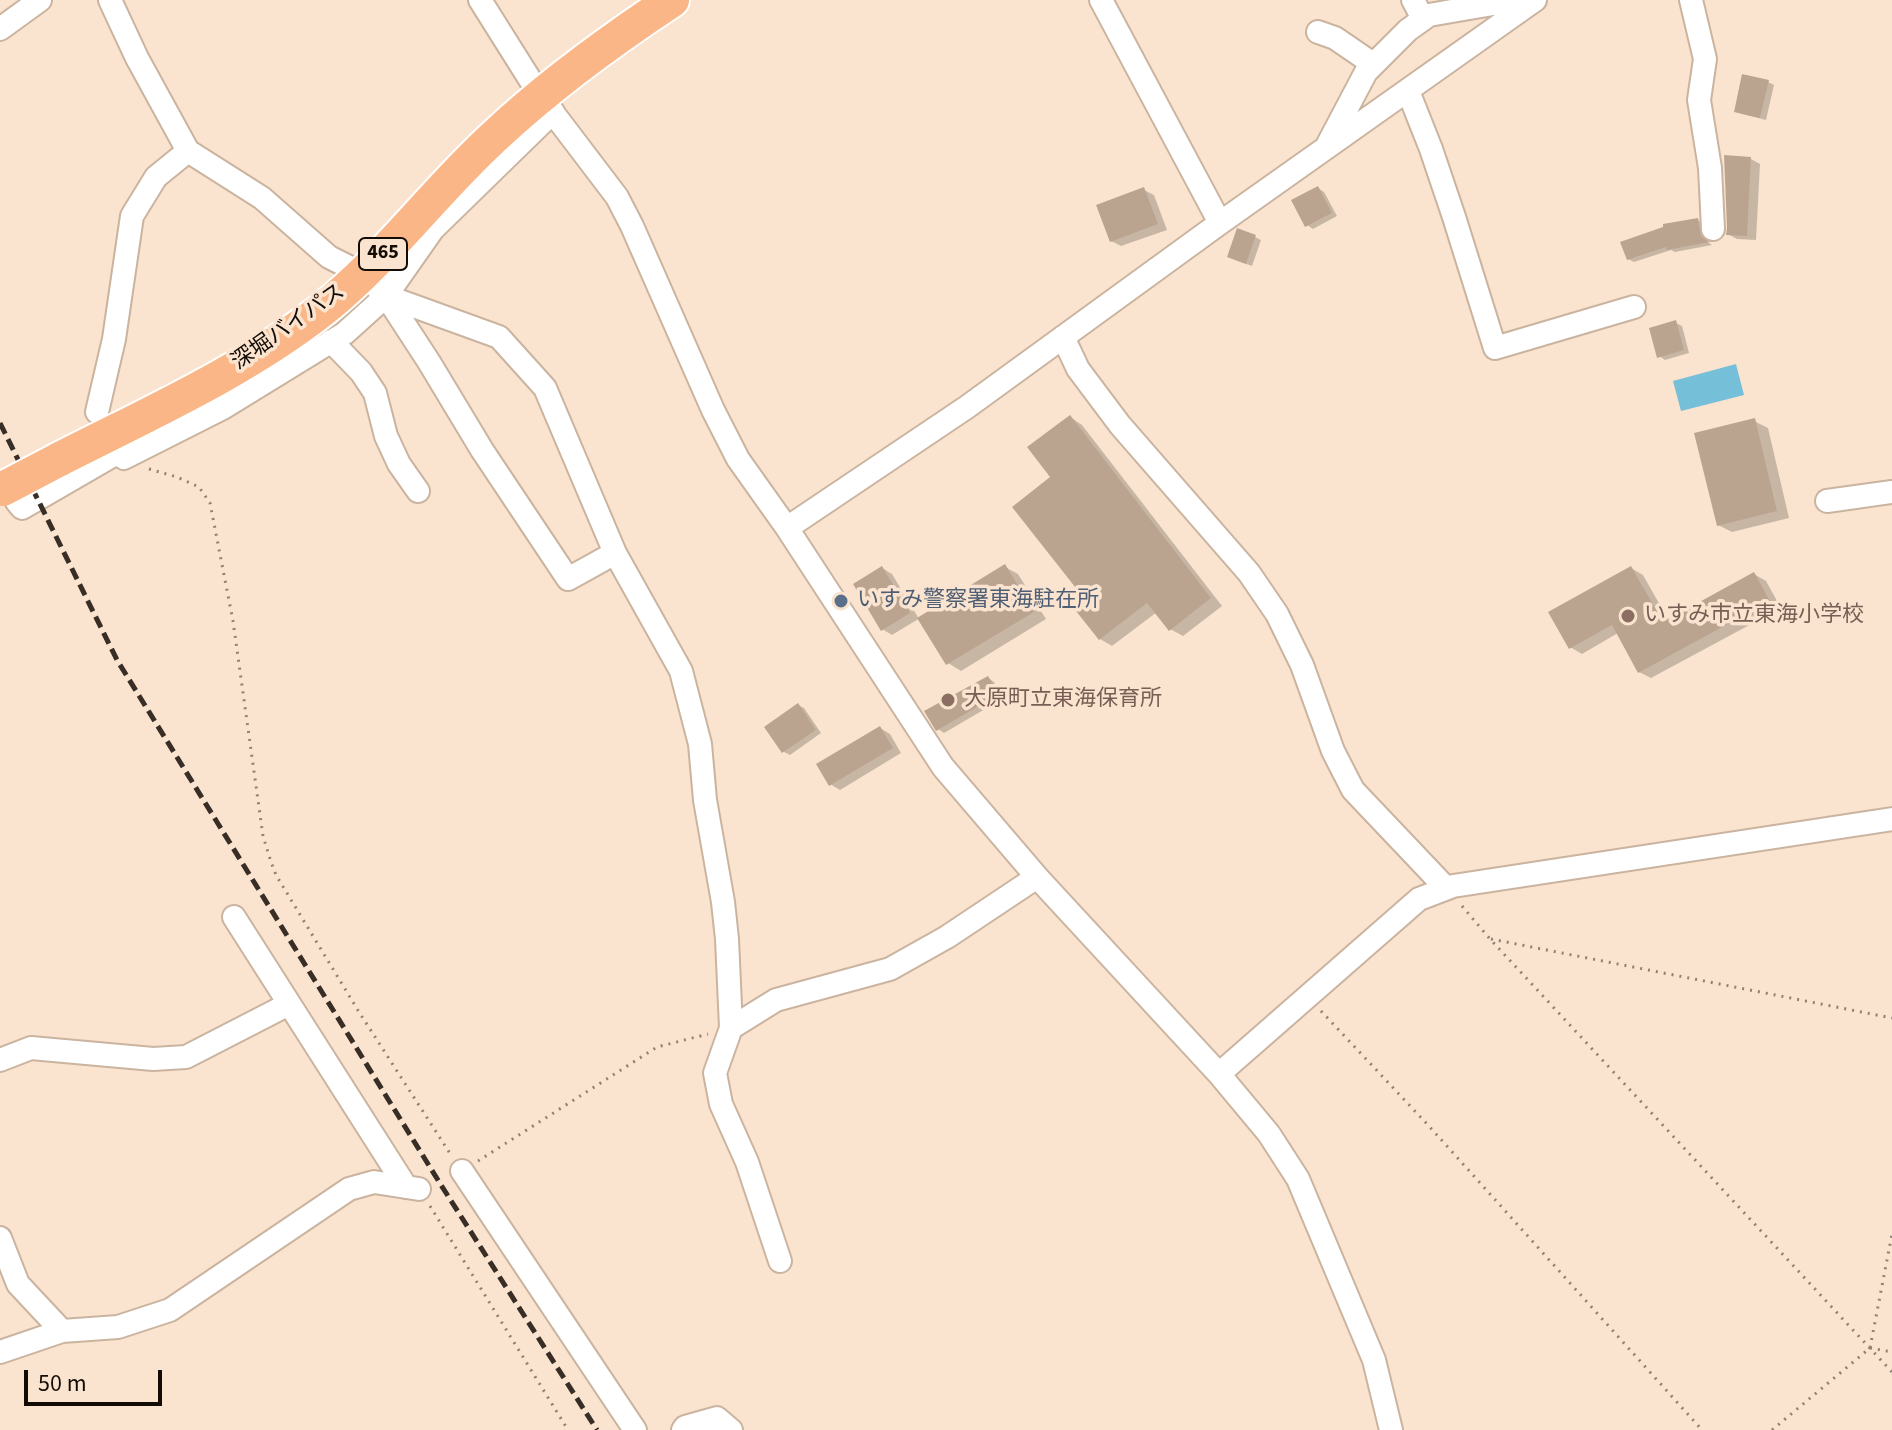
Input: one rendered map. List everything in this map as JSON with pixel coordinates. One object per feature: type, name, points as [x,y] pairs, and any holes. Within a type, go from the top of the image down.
[{"type":"highway","name":"深堀バイパス","points":[[7,494],[58,460],[264,352],[323,309],[374,285],[493,137],[547,105],[613,39],[672,0]]},
{"type":"street","points":[[0,29],[40,0]]},
{"type":"street","points":[[110,0],[137,58],[188,151],[262,198],[329,257],[374,285],[499,337],[545,388],[615,553],[681,671],[700,744],[705,800],[727,939],[731,1028],[715,1073],[721,1104],[747,1162],[780,1261]]},
{"type":"street","points":[[480,0],[547,105],[617,197],[738,459],[787,528],[943,767],[1037,877],[1219,1074],[1269,1134],[1298,1179],[1374,1360],[1391,1430]]},
{"type":"street","points":[[1101,0],[1220,223]]},
{"type":"street","points":[[1325,149],[1366,72],[1408,30],[1418,10],[1429,15],[1516,0]]},
{"type":"street","points":[[787,528],[967,407],[1535,0]]},
{"type":"street","points":[[1691,0],[1705,59],[1699,100],[1710,168],[1713,229]]},
{"type":"street","points":[[1318,32],[1335,38],[1373,64]]},
{"type":"street","points":[[1408,91],[1445,190],[1495,348],[1634,307]]},
{"type":"street","points":[[97,412],[114,339],[132,216],[156,177],[188,151]]},
{"type":"street","points":[[7,494],[22,508],[120,456],[223,408],[345,333],[374,285]]},
{"type":"street","points":[[374,285],[429,362],[482,450],[568,579],[615,553]]},
{"type":"street","points":[[1063,337],[1078,369],[1120,425],[1249,573],[1277,614],[1302,665],[1333,751],[1353,790],[1446,888]]},
{"type":"street","points":[[331,341],[361,372],[375,393],[386,436],[399,464],[418,491]]},
{"type":"street","points":[[1827,501],[1892,492]]},
{"type":"street","points":[[1219,1074],[1419,899],[1446,888],[1892,819]]},
{"type":"street","points":[[731,1028],[776,1000],[890,969],[947,937],[1037,877]]},
{"type":"street","points":[[234,917],[412,1188]]},
{"type":"street","points":[[0,1060],[31,1048],[153,1059],[186,1057],[289,1004]]},
{"type":"street","points":[[462,1171],[635,1430]]},
{"type":"street","points":[[0,1352],[62,1331],[118,1327],[170,1310],[349,1189],[374,1182],[412,1188]]},
{"type":"street","points":[[0,1238],[18,1284],[62,1331]]},
{"type":"street","points":[[683,1430],[717,1418],[731,1430]]},
{"type":"path","points":[[120,456],[137,466],[177,477],[199,487],[210,503],[233,621],[263,836],[271,862],[359,1012],[462,1171],[657,1047],[731,1028]]},
{"type":"path","points":[[1446,888],[1892,1372]]},
{"type":"path","points":[[1490,939],[1892,1018]]},
{"type":"path","points":[[1307,997],[1428,1125],[1702,1430]]},
{"type":"path","points":[[412,1188],[568,1430]]},
{"type":"path","points":[[1772,1430],[1870,1348],[1892,1234]]},
{"type":"path","points":[[1870,1348],[1892,1352]]},
{"type":"water","points":[[1736,364],[1744,395],[1681,411],[1673,381]]},
{"type":"building","points":[[1742,74],[1769,80],[1760,118],[1734,112]]},
{"type":"building","points":[[1724,155],[1751,157],[1747,236],[1726,235]]},
{"type":"building","points":[[1318,186],[1332,213],[1305,227],[1291,200]]},
{"type":"building","points":[[1144,187],[1158,224],[1110,242],[1096,205]]},
{"type":"building","points":[[1698,218],[1701,236],[1710,242],[1667,250],[1666,247],[1627,260],[1620,242],[1663,227],[1663,224]]},
{"type":"building","points":[[1237,228],[1256,235],[1246,264],[1227,257]]},
{"type":"building","points":[[1676,320],[1684,350],[1657,358],[1649,328]]},
{"type":"building","points":[[1070,415],[1211,598],[1169,631],[1147,603],[1099,640],[1068,601],[1079,592],[1012,507],[1050,477],[1027,447]]},
{"type":"building","points":[[1755,418],[1777,511],[1717,526],[1694,433]]},
{"type":"building","points":[[1005,564],[1034,612],[946,665],[917,618]]},
{"type":"building","points":[[882,566],[910,613],[881,631],[853,584]]},
{"type":"building","points":[[1631,566],[1663,622],[1754,572],[1770,601],[1638,673],[1612,625],[1569,649],[1548,612]]},
{"type":"building","points":[[988,676],[999,694],[936,731],[924,711]]},
{"type":"building","points":[[798,703],[816,730],[782,753],[764,727]]},
{"type":"building","points":[[880,726],[893,748],[829,786],[816,764]]},
{"type":"railway","points":[[0,423],[117,660],[441,1185],[597,1430]]},
{"type":"place","name":"いすみ警察署東海駐在所","points":[[841,601]]},
{"type":"place","name":"いすみ市立東海小学校","points":[[1628,616]]},
{"type":"place","name":"大原町立東海保育所","points":[[948,700]]}]
